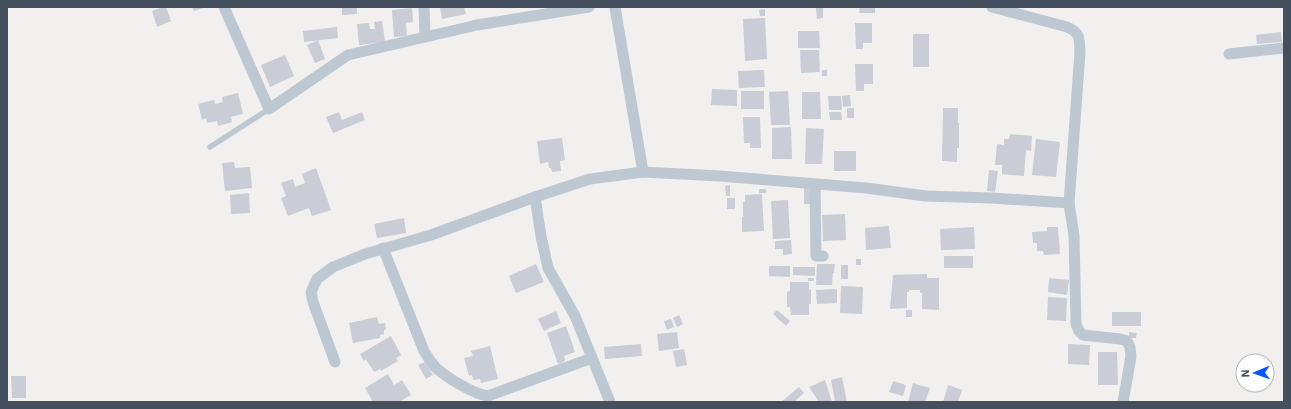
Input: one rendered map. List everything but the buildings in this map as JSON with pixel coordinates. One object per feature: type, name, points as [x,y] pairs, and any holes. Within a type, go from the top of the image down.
[{"type":"street","points":[[224,7],[269,109],[348,55],[477,25],[589,7]]},
{"type":"street","points":[[424,7],[426,37]]},
{"type":"street","points":[[615,7],[643,172]]},
{"type":"street","points":[[992,7],[1068,26],[1076,30],[1080,37],[1069,203],[1074,236],[1076,324],[1079,331],[1083,335],[1127,341],[1131,356],[1123,402]]},
{"type":"street","points":[[1229,54],[1284,48]]},
{"type":"street","points":[[335,362],[313,302],[311,292],[317,279],[333,267],[365,254],[431,234],[590,179],[643,172],[720,176],[866,188],[926,196],[1069,203]]},
{"type":"street","points":[[815,184],[816,256],[823,256]]},
{"type":"street","points":[[535,197],[548,268],[575,316],[610,402]]},
{"type":"street","points":[[383,248],[424,351],[434,366],[449,378],[488,396],[592,358]]},
{"type":"lane","points":[[210,147],[269,109]]}]
